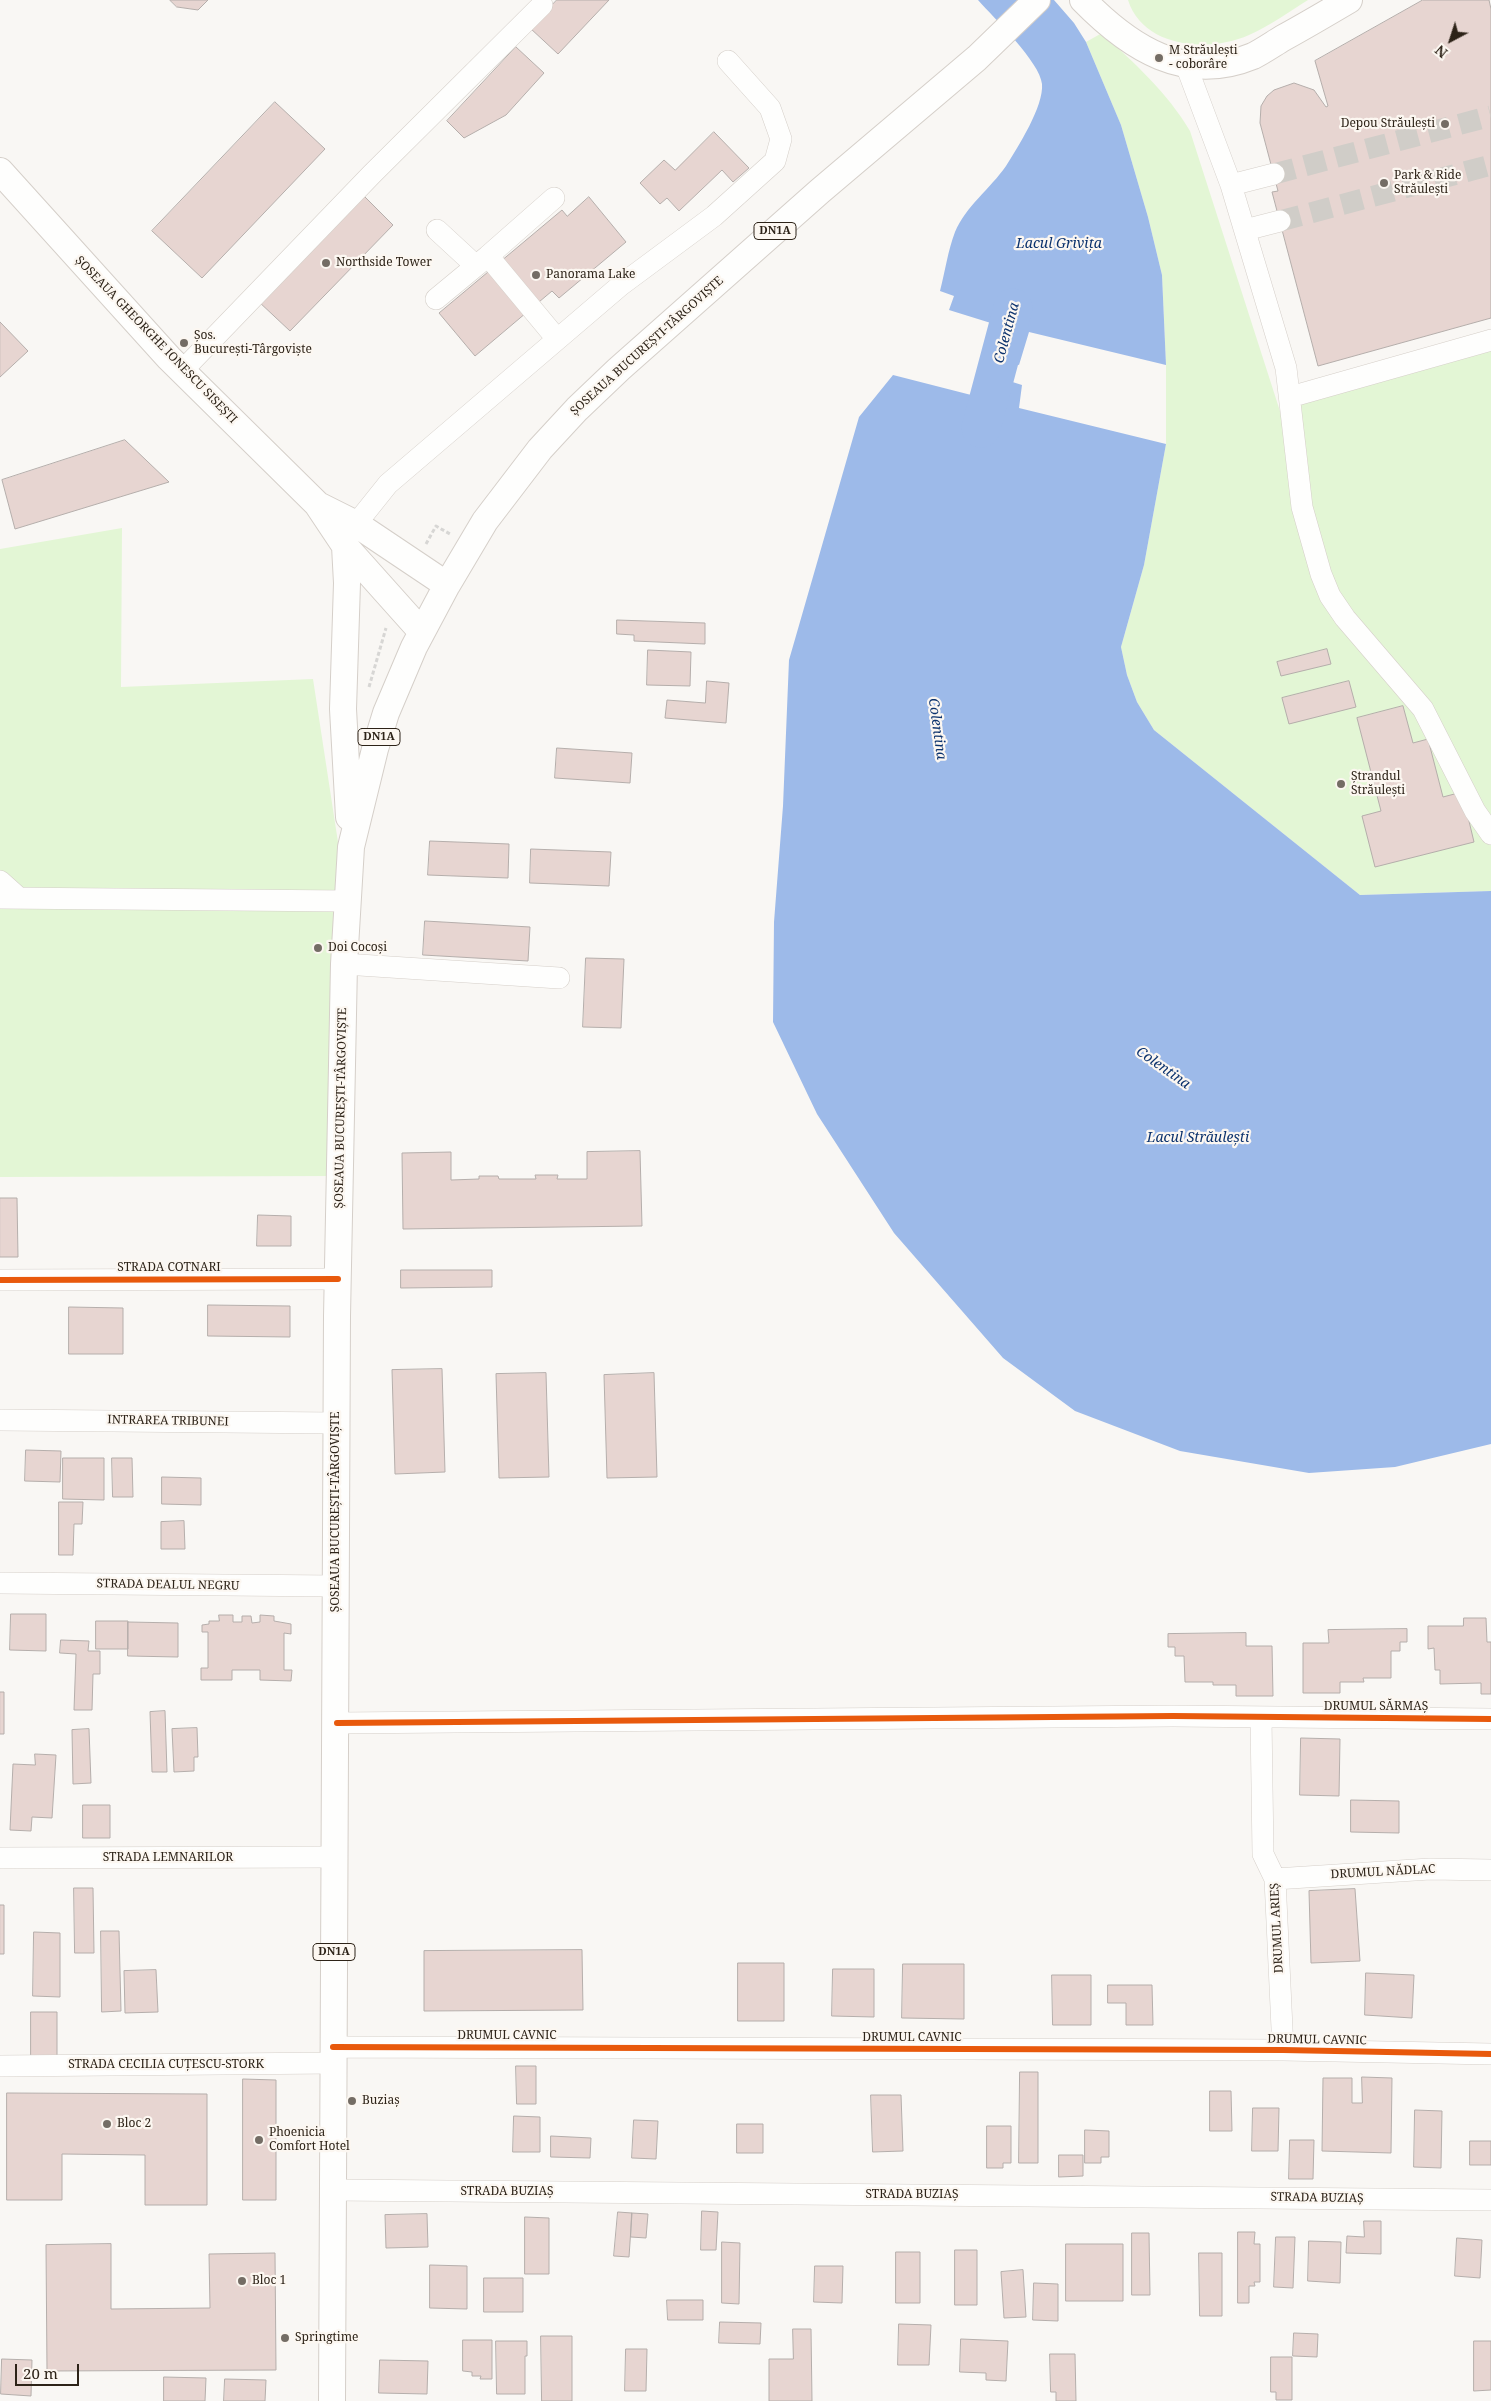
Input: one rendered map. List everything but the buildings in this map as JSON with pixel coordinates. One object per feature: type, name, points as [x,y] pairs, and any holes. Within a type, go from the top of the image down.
[{"type":"main road","name":"ȘOSEAUA BUCUREȘTI-TÂRGOVIȘTE","points":[[332,2401],[338,1279],[344,964],[347,902],[351,847],[362,794],[386,713],[421,632],[470,545],[540,449],[577,409],[813,198],[977,58],[1037,0]]},
{"type":"main road","points":[[1083,0],[1115,30],[1135,44],[1159,58],[1186,65],[1221,64],[1253,56],[1349,0]]},
{"type":"main road","name":"ȘOSEAUA GHEORGHE IONESCU SISEȘTI","points":[[0,171],[182,371],[350,535],[395,601],[421,632]]},
{"type":"main road","points":[[350,535],[343,709],[351,847]]},
{"type":"main road","name":"ȘOSEAUA GHEORGHE IONESCU SISEȘTI","points":[[350,535],[415,564],[447,585]]},
{"type":"street","points":[[182,371],[372,174],[542,5]]},
{"type":"street","points":[[350,535],[388,484],[621,284],[714,216],[775,161],[781,139],[770,108],[728,61]]},
{"type":"street","points":[[1186,65],[1231,184],[1282,352],[1290,397],[1302,507],[1321,574],[1330,596],[1345,618],[1423,709],[1475,811],[1491,834]]},
{"type":"street","points":[[1231,184],[1274,174]]},
{"type":"street","points":[[436,299],[554,198]]},
{"type":"street","points":[[1245,230],[1280,221]]},
{"type":"street","points":[[437,230],[482,261],[558,339]]},
{"type":"street","points":[[1290,397],[1491,340]]},
{"type":"street","points":[[0,881],[10,898],[347,902]]},
{"type":"street","points":[[344,964],[559,978]]},
{"type":"street","name":"STRADA COTNARI","points":[[0,1280],[338,1279]]},
{"type":"street","name":"INTRAREA TRIBUNEI","points":[[0,1420],[336,1423]]},
{"type":"street","name":"STRADA DEALUL NEGRU","points":[[0,1582],[336,1586]]},
{"type":"street","name":"DRUMUL SĂRMAȘ","points":[[337,1723],[1163,1716],[1491,1718]]},
{"type":"street","name":"DRUMUL ARIEȘ","points":[[1261,1718],[1262,1854],[1275,1879],[1283,2050]]},
{"type":"street","name":"STRADA LEMNARILOR","points":[[0,1858],[335,1857]]},
{"type":"street","name":"DRUMUL NĂDLAC","points":[[1275,1879],[1430,1869],[1491,1870]]},
{"type":"street","name":"DRUMUL CAVNIC","points":[[333,2055],[1283,2050],[1491,2054]]},
{"type":"street","name":"STRADA CECILIA CUȚESCU-STORK","points":[[0,2066],[333,2055]]},
{"type":"street","name":"STRADA BUZIAȘ","points":[[333,2190],[1491,2200]]},
{"type":"path","points":[[415,564],[436,526],[470,545]]},
{"type":"path","points":[[343,709],[367,692],[395,601]]},
{"type":"green space","points":[[1128,0],[1308,0],[1249,35],[1233,41],[1197,44],[1179,42],[1162,37],[1148,28],[1136,16]]},
{"type":"green space","points":[[1102,33],[1161,91],[1190,131],[1287,433],[1317,575],[1399,685],[1491,844],[1491,891],[1360,895],[1154,730],[1137,702],[1127,675],[1121,647],[1144,565],[1166,444],[1166,365],[1162,275],[1148,217],[1121,125],[1086,42]]},
{"type":"green space","points":[[1491,340],[1491,834],[1434,727],[1330,596],[1290,397]]},
{"type":"green space","points":[[122,528],[121,687],[313,679],[347,901],[339,1176],[0,1177],[0,549]]},
{"type":"water","name":"Lacul Grivița","points":[[978,0],[1054,0],[1074,23],[1086,42],[1121,125],[1148,217],[1162,275],[1166,365],[1029,332],[1019,365],[984,355],[994,324],[949,310],[954,296],[940,291],[955,232],[965,214],[1006,166],[1035,115],[1042,93],[1039,75],[1025,52]]},
{"type":"water","name":"Lacul Străulești","points":[[987,374],[1022,385],[1019,408],[1166,444],[1144,565],[1121,647],[1127,675],[1137,702],[1154,730],[1360,895],[1491,891],[1491,1444],[1395,1467],[1309,1473],[1180,1451],[1075,1411],[1003,1358],[894,1233],[817,1114],[773,1022],[774,922],[783,806],[789,660],[859,417],[893,375],[979,397]]},
{"type":"waterway","name":"Colentina","points":[[981,428],[1013,308]]},
{"type":"tunnel","points":[[1274,174],[1491,116]]},
{"type":"tunnel","points":[[1280,221],[1491,165]]},
{"type":"cycle path","points":[[0,1280],[338,1279]]},
{"type":"cycle path","points":[[337,1723],[1173,1716],[1491,1719]]},
{"type":"cycle path","points":[[333,2047],[1283,2050],[1491,2054]]},
{"type":"place","name":"M Străulești - coborâre","points":[[1159,58]]},
{"type":"place","name":"Depou Străulești","points":[[1445,124]]},
{"type":"place","name":"Park & Ride Străulești","points":[[1384,183]]},
{"type":"place","name":"Northside Tower","points":[[326,263]]},
{"type":"place","name":"Panorama Lake","points":[[536,275]]},
{"type":"place","name":"Șos. București-Târgoviște","points":[[184,343]]},
{"type":"place","name":"Ștrandul Străulești","points":[[1341,784]]},
{"type":"place","name":"Doi Cocoși","points":[[318,948]]},
{"type":"place","name":"Buziaș","points":[[352,2101]]},
{"type":"place","name":"Bloc 2","points":[[107,2124]]},
{"type":"place","name":"Phoenicia Comfort Hotel","points":[[259,2140]]},
{"type":"place","name":"Bloc 1","points":[[242,2281]]},
{"type":"place","name":"Springtime","points":[[285,2338]]}]
